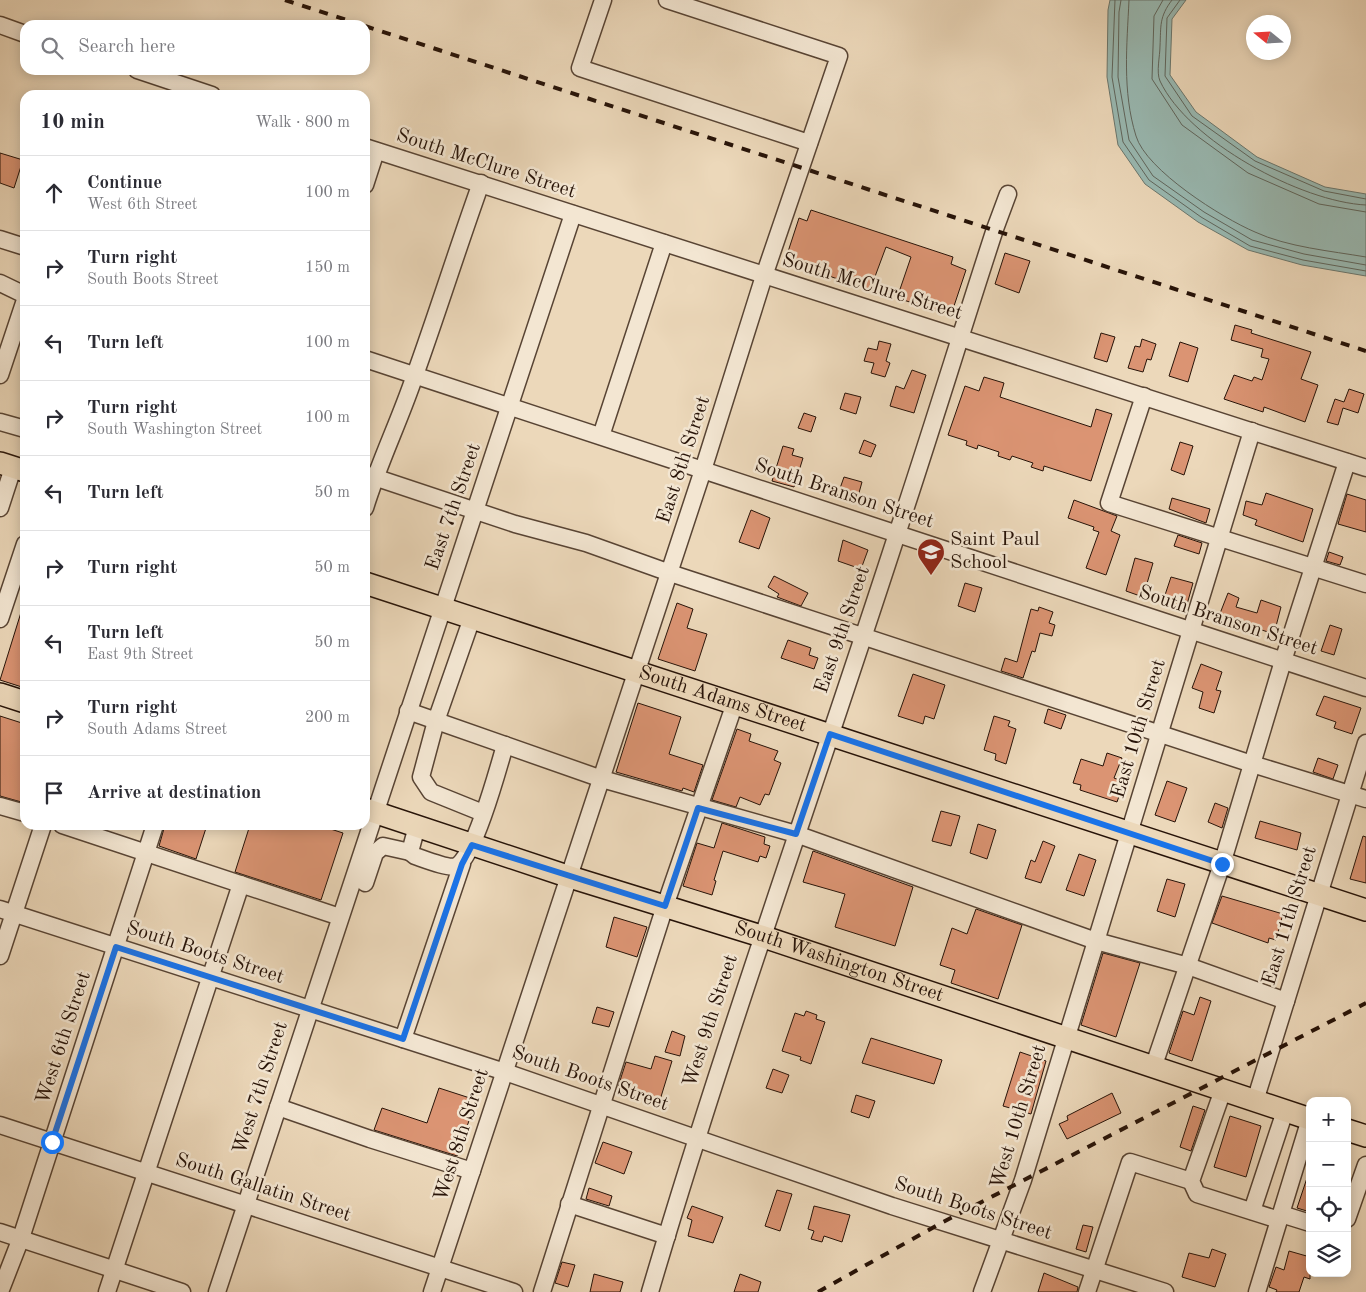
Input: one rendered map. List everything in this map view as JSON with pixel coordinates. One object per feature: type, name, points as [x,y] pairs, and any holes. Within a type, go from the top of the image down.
[{"type":"main road","name":"South Adams Street","points":[[370,584],[1366,910]]},
{"type":"main road","points":[[0,694],[20,700]]},
{"type":"main road","name":"South Washington Street","points":[[370,811],[570,877],[762,936],[1065,1039],[1306,1118]]},
{"type":"main road","points":[[1351,1131],[1366,1136]]},
{"type":"street","points":[[603,0],[580,68],[809,143]]},
{"type":"street","name":"East 8th Street","points":[[570,877],[704,470],[764,276],[839,56],[668,0]]},
{"type":"street","points":[[0,26],[20,32]]},
{"type":"street","points":[[148,75],[177,89]]},
{"type":"street","name":"South McClure Street","points":[[370,149],[481,183],[764,276],[960,336],[1366,468]]},
{"type":"street","points":[[481,183],[446,280],[415,376],[370,476],[515,524],[586,543],[670,573],[1160,734],[1366,799]]},
{"type":"street","name":"East 9th Street","points":[[762,936],[898,534],[960,336],[1008,194]]},
{"type":"street","name":"East 7th Street","points":[[370,808],[408,711],[573,214]]},
{"type":"street","points":[[0,239],[20,245]]},
{"type":"street","points":[[601,436],[664,244]]},
{"type":"street","points":[[0,283],[20,293]]},
{"type":"street","points":[[0,375],[20,315]]},
{"type":"street","name":"South Branson Street","points":[[370,361],[1366,688]]},
{"type":"street","points":[[1144,396],[1110,503],[1366,584]]},
{"type":"street","points":[[0,422],[20,428]]},
{"type":"street","name":"East 10th Street","points":[[1065,1039],[1130,834],[1252,432]]},
{"type":"street","points":[[1153,1068],[1222,864],[1283,661],[1347,462]]},
{"type":"street","points":[[0,508],[13,467]]},
{"type":"street","points":[[0,620],[20,559]]},
{"type":"street","points":[[472,618],[436,721],[422,777],[431,792],[483,813]]},
{"type":"street","points":[[542,1292],[600,1105],[665,906],[735,703]]},
{"type":"street","points":[[408,711],[602,779],[698,808],[796,834],[1096,941],[1188,966],[1286,1000]]},
{"type":"street","name":"East 11th Street","points":[[1255,1101],[1366,743]]},
{"type":"street","points":[[403,1039],[462,864],[472,845],[505,745]]},
{"type":"street","points":[[0,806],[20,812]]},
{"type":"street","points":[[410,852],[417,826]]},
{"type":"street","points":[[0,956],[7,912],[41,830]]},
{"type":"street","points":[[77,830],[340,917]]},
{"type":"street","name":"West 6th Street","points":[[0,1292],[21,1238],[153,830]]},
{"type":"street","name":"West 7th Street","points":[[217,1292],[340,917],[364,830]]},
{"type":"street","points":[[365,883],[375,853],[383,846],[410,852],[415,856],[453,867],[462,864]]},
{"type":"street","name":"West 8th Street","points":[[432,1292],[570,877]]},
{"type":"street","points":[[107,1292],[148,1173],[241,884]]},
{"type":"street","name":"South Boots Street","points":[[7,912],[505,1072],[695,1139],[1000,1241],[1165,1292]]},
{"type":"street","name":"West 9th Street","points":[[650,1292],[695,1139],[762,936]]},
{"type":"street","name":"West 10th Street","points":[[982,1292],[1023,1180],[1065,1039]]},
{"type":"street","points":[[1223,1090],[1191,1181],[1196,1194],[1252,1211],[1306,1222]]},
{"type":"street","points":[[278,1107],[370,1139],[472,1171]]},
{"type":"street","points":[[1252,1211],[1285,1111]]},
{"type":"street","name":"South Gallatin Street","points":[[0,1125],[514,1292]]},
{"type":"street","points":[[1257,1292],[1306,1132]]},
{"type":"street","points":[[1087,1292],[1130,1162],[1191,1181]]},
{"type":"street","points":[[1351,1208],[1366,1165]]},
{"type":"street","points":[[569,1204],[667,1236]]},
{"type":"street","points":[[0,1232],[182,1292]]},
{"type":"water","points":[[1110,0],[1186,0],[1172,19],[1170,75],[1196,112],[1257,157],[1325,187],[1366,194],[1366,276],[1302,265],[1248,250],[1198,222],[1145,184],[1118,145],[1107,77],[1108,10]]},
{"type":"building","points":[[0,153],[20,159],[20,169],[14,188],[0,183]]},
{"type":"building","points":[[811,210],[953,257],[951,264],[966,270],[951,315],[897,298],[911,257],[886,247],[870,290],[785,261],[799,218],[807,221]]},
{"type":"building","points":[[1005,253],[1030,261],[1019,293],[995,284]]},
{"type":"building","points":[[1235,325],[1252,330],[1251,333],[1311,352],[1301,379],[1318,385],[1305,422],[1264,407],[1263,412],[1224,399],[1234,375],[1252,381],[1254,377],[1262,380],[1269,359],[1261,357],[1263,349],[1231,340]]},
{"type":"building","points":[[1101,333],[1115,337],[1107,362],[1094,358]]},
{"type":"building","points":[[1142,339],[1156,344],[1151,360],[1147,359],[1143,372],[1128,368],[1135,346],[1140,347]]},
{"type":"building","points":[[879,341],[891,344],[886,361],[890,363],[885,377],[871,373],[874,363],[864,361],[868,348],[877,350]]},
{"type":"building","points":[[1180,342],[1198,348],[1188,382],[1169,376]]},
{"type":"building","points":[[912,370],[926,375],[914,413],[890,406],[896,386],[904,389]]},
{"type":"building","points":[[984,377],[1004,383],[1000,397],[1091,427],[1096,409],[1112,414],[1091,481],[1044,466],[1043,471],[1031,467],[1033,463],[1012,456],[1010,460],[998,456],[999,452],[978,445],[977,449],[966,445],[967,441],[948,435],[965,386],[979,391]]},
{"type":"building","points":[[1349,389],[1364,394],[1358,413],[1343,408],[1338,425],[1327,422],[1335,399],[1344,402]]},
{"type":"building","points":[[845,393],[861,397],[856,414],[840,409]]},
{"type":"building","points":[[804,413],[816,417],[811,432],[798,428]]},
{"type":"building","points":[[864,440],[876,445],[871,457],[859,453]]},
{"type":"building","points":[[1180,442],[1193,446],[1184,475],[1171,470]]},
{"type":"building","points":[[783,446],[794,449],[792,455],[803,458],[794,487],[772,481]]},
{"type":"building","points":[[844,477],[862,482],[857,500],[838,494]]},
{"type":"building","points":[[1266,493],[1313,509],[1303,542],[1255,525],[1257,520],[1243,515],[1246,501],[1262,505]]},
{"type":"building","points":[[1347,494],[1366,500],[1366,532],[1338,524]]},
{"type":"building","points":[[1172,498],[1210,509],[1206,523],[1169,509]]},
{"type":"building","points":[[1074,500],[1117,516],[1111,531],[1120,535],[1106,575],[1086,568],[1099,532],[1093,530],[1094,527],[1068,518]]},
{"type":"building","points":[[751,510],[770,518],[759,549],[739,542]]},
{"type":"building","points":[[1178,535],[1202,543],[1199,554],[1174,546]]},
{"type":"building","points":[[843,540],[868,550],[861,569],[838,561]]},
{"type":"building","points":[[1329,552],[1343,557],[1340,565],[1326,561]]},
{"type":"building","points":[[1135,558],[1153,563],[1143,597],[1126,591]]},
{"type":"building","points":[[774,576],[808,593],[801,606],[777,597],[779,594],[768,587]]},
{"type":"building","points":[[1171,577],[1193,583],[1186,608],[1163,601]]},
{"type":"building","points":[[965,583],[982,588],[975,612],[958,606]]},
{"type":"building","points":[[1228,593],[1239,598],[1236,607],[1257,613],[1261,600],[1281,607],[1274,634],[1219,616]]},
{"type":"building","points":[[677,603],[693,609],[687,628],[707,634],[695,671],[658,659]]},
{"type":"building","points":[[1039,607],[1053,612],[1049,623],[1055,625],[1052,636],[1040,633],[1035,652],[1032,651],[1023,678],[1001,671],[1005,658],[1017,662],[1031,609],[1038,611]]},
{"type":"building","points":[[20,616],[20,686],[0,680]]},
{"type":"building","points":[[1330,625],[1342,629],[1334,655],[1321,651]]},
{"type":"building","points":[[788,640],[811,648],[809,655],[818,658],[814,669],[781,658]]},
{"type":"building","points":[[1201,664],[1222,672],[1216,690],[1221,691],[1214,713],[1199,708],[1203,692],[1192,688]]},
{"type":"building","points":[[913,674],[945,685],[934,719],[925,716],[923,724],[898,716]]},
{"type":"building","points":[[1324,696],[1361,708],[1352,734],[1334,728],[1336,722],[1316,715]]},
{"type":"building","points":[[638,703],[681,717],[669,754],[703,765],[694,792],[683,788],[682,791],[616,772]]},
{"type":"building","points":[[1048,709],[1066,715],[1061,729],[1044,723]]},
{"type":"building","points":[[0,716],[20,722],[20,802],[0,796]]},
{"type":"building","points":[[994,716],[1010,721],[1008,726],[1016,729],[1006,764],[995,760],[996,754],[984,750]]},
{"type":"building","points":[[737,729],[751,734],[749,741],[778,751],[774,760],[781,763],[769,795],[765,794],[760,805],[740,797],[736,807],[712,800]]},
{"type":"building","points":[[1107,753],[1122,758],[1114,778],[1124,782],[1117,802],[1080,790],[1081,785],[1073,783],[1081,759],[1103,766]]},
{"type":"building","points":[[1318,758],[1338,765],[1333,779],[1313,772]]},
{"type":"building","points":[[1167,781],[1187,788],[1175,822],[1155,815]]},
{"type":"building","points":[[1215,803],[1228,808],[1222,828],[1208,822]]},
{"type":"building","points":[[941,811],[960,816],[951,846],[932,841]]},
{"type":"building","points":[[1260,821],[1301,833],[1297,850],[1255,838]]},
{"type":"building","points":[[722,823],[765,837],[764,844],[770,846],[766,858],[760,856],[758,862],[723,851],[714,880],[716,881],[712,895],[683,886],[697,843],[714,848]]},
{"type":"building","points":[[978,824],[996,830],[987,859],[970,853]]},
{"type":"building","points":[[164,830],[205,830],[196,859],[159,846]]},
{"type":"building","points":[[248,830],[334,830],[343,833],[321,900],[235,872]]},
{"type":"building","points":[[1363,836],[1366,837],[1366,883],[1350,879]]},
{"type":"building","points":[[1043,841],[1055,846],[1041,883],[1025,878],[1031,860],[1035,862]]},
{"type":"building","points":[[813,851],[913,887],[895,946],[835,927],[845,894],[803,882]]},
{"type":"building","points":[[1079,854],[1096,860],[1084,896],[1066,890]]},
{"type":"building","points":[[1167,879],[1185,884],[1175,917],[1157,911]]},
{"type":"building","points":[[1222,896],[1283,914],[1276,940],[1269,938],[1268,943],[1212,923]]},
{"type":"building","points":[[976,909],[1022,925],[998,999],[951,983],[955,970],[940,965],[952,928],[967,934]]},
{"type":"building","points":[[614,917],[647,927],[637,957],[606,947]]},
{"type":"building","points":[[1103,953],[1140,963],[1116,1037],[1081,1025]]},
{"type":"building","points":[[1200,997],[1211,1001],[1192,1061],[1169,1053],[1183,1011],[1194,1015]]},
{"type":"building","points":[[597,1007],[614,1012],[609,1027],[592,1023]]},
{"type":"building","points":[[806,1011],[817,1015],[816,1019],[825,1022],[811,1064],[800,1060],[801,1057],[782,1051],[795,1013],[804,1016]]},
{"type":"building","points":[[672,1031],[685,1036],[680,1056],[665,1052]]},
{"type":"building","points":[[871,1038],[942,1060],[934,1084],[862,1063]]},
{"type":"building","points":[[1020,1052],[1046,1061],[1031,1114],[1003,1106]]},
{"type":"building","points":[[655,1056],[672,1061],[660,1100],[635,1092],[634,1095],[617,1090],[626,1062],[651,1069]]},
{"type":"building","points":[[773,1069],[789,1075],[782,1093],[766,1088]]},
{"type":"building","points":[[439,1088],[476,1100],[457,1156],[374,1130],[382,1108],[427,1123]]},
{"type":"building","points":[[1112,1093],[1121,1113],[1067,1139],[1059,1124],[1068,1120],[1067,1116]]},
{"type":"building","points":[[856,1095],[875,1101],[869,1118],[851,1112]]},
{"type":"building","points":[[1193,1106],[1205,1110],[1191,1151],[1180,1147]]},
{"type":"building","points":[[1230,1116],[1261,1126],[1246,1177],[1214,1167]]},
{"type":"building","points":[[603,1142],[632,1152],[624,1174],[595,1163]]},
{"type":"building","points":[[1306,1181],[1306,1211],[1297,1208]]},
{"type":"building","points":[[589,1188],[612,1196],[609,1206],[586,1199]]},
{"type":"building","points":[[777,1190],[792,1194],[780,1231],[765,1226]]},
{"type":"building","points":[[692,1206],[723,1217],[713,1243],[688,1236],[692,1220],[687,1218]]},
{"type":"building","points":[[814,1206],[850,1215],[842,1242],[824,1236],[822,1242],[811,1239],[814,1231],[808,1229]]},
{"type":"building","points":[[1083,1225],[1093,1227],[1086,1252],[1076,1249]]},
{"type":"building","points":[[1212,1249],[1226,1254],[1215,1287],[1182,1277],[1189,1253],[1209,1258]]},
{"type":"building","points":[[1289,1251],[1306,1256],[1306,1277],[1310,1277],[1310,1279],[1304,1277],[1299,1292],[1276,1292],[1277,1290],[1269,1287],[1276,1267],[1284,1270]]},
{"type":"building","points":[[562,1262],[575,1265],[568,1287],[555,1283]]},
{"type":"building","points":[[1044,1273],[1078,1287],[1077,1292],[1038,1292]]},
{"type":"building","points":[[594,1274],[623,1282],[620,1292],[590,1292]]},
{"type":"building","points":[[740,1274],[761,1282],[758,1292],[734,1292]]},
{"type":"railway","points":[[285,0],[347,20]]},
{"type":"railway","points":[[370,28],[1366,351]]},
{"type":"railway","points":[[818,1292],[943,1222],[1366,1003]]},
{"type":"place","name":"Saint Paul School","points":[[931,576]]},
{"type":"route","points":[[52,1142],[116,947],[403,1039],[462,864],[472,845],[665,906],[698,808],[796,834],[830,734],[1222,864]]}]
